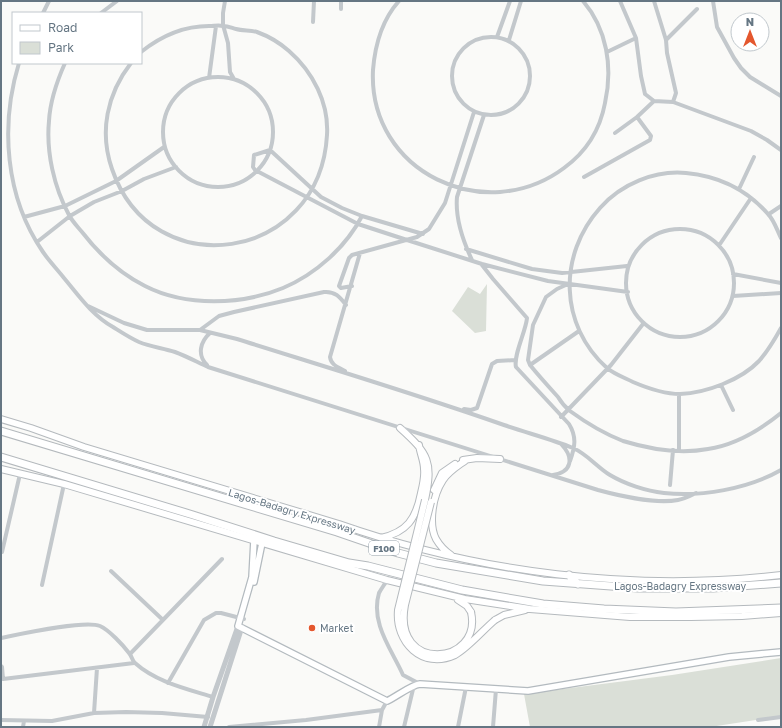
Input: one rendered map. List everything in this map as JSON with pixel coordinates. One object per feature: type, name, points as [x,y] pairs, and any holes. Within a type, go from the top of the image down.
[{"type":"highway","name":"Lagos-Badagry Expressway","points":[[1,431],[337,532],[398,552],[443,564],[543,580],[638,588],[719,588],[781,583]]},
{"type":"highway","name":"F100","points":[[1,457],[193,515],[274,542],[349,563],[368,566],[462,590],[543,604],[611,610],[676,612],[781,608]]},
{"type":"highway","points":[[569,575],[578,584]]},
{"type":"main road","name":"Lagos-Badagry Expressway","points":[[1,419],[84,447],[339,524],[380,538],[453,557],[525,570],[637,580],[714,581],[781,575]]},
{"type":"main road","points":[[400,428],[419,445],[426,457],[429,469],[428,501],[402,619],[404,630],[417,648],[431,654],[444,654],[460,647],[468,637],[472,627],[471,612],[467,606],[453,597]]},
{"type":"main road","points":[[380,538],[393,535],[404,528],[409,524],[416,512],[425,475],[419,445]]},
{"type":"main road","points":[[500,459],[477,458],[466,460],[452,466],[442,473],[428,501],[398,610],[398,625],[402,636],[410,648],[415,652],[430,658],[443,658],[453,656],[463,650],[495,620],[508,614],[530,609]]},
{"type":"main road","points":[[453,557],[442,548],[436,539],[433,527],[434,508],[436,495],[442,482],[453,469],[466,460]]},
{"type":"main road","points":[[1,469],[64,484],[387,580],[453,597],[530,609],[630,617],[698,617],[781,613]]},
{"type":"main road","points":[[242,619],[252,577],[254,540]]},
{"type":"main road","points":[[262,543],[252,589],[240,626],[387,701],[417,684],[528,691],[729,657],[781,652]]},
{"type":"street","points":[[44,12],[49,1]]},
{"type":"street","points":[[102,12],[117,1]]},
{"type":"street","points":[[225,1],[222,25],[228,43],[230,72],[234,79]]},
{"type":"street","points":[[314,1],[314,22]]},
{"type":"street","points":[[341,1],[341,10]]},
{"type":"street","points":[[399,1],[386,20],[378,38],[374,57],[373,82],[377,105],[391,138],[403,154],[430,176],[451,186],[492,193],[527,188],[544,181],[572,162],[591,140],[604,109],[608,92],[609,62],[598,24],[583,1]]},
{"type":"street","points":[[497,37],[510,1]]},
{"type":"street","points":[[509,40],[521,1]]},
{"type":"street","points":[[620,1],[636,38],[645,94],[654,101],[673,102],[751,131],[781,150]]},
{"type":"street","points":[[713,1],[717,27],[741,68],[750,76],[781,96]]},
{"type":"street","points":[[656,2],[666,40],[667,53],[676,93],[673,102]]},
{"type":"street","points":[[666,40],[697,10]]},
{"type":"street","points":[[130,64],[113,91],[108,114],[106,149],[116,181],[126,200],[144,219],[156,228],[176,238],[208,245],[236,243],[255,239],[286,221],[308,198],[325,158],[328,127],[322,100],[315,83],[309,72],[300,61],[287,49],[272,39],[256,32],[222,25],[195,26],[175,32],[154,42],[142,51]]},
{"type":"street","points":[[209,78],[216,26]]},
{"type":"street","points":[[497,37],[509,40],[523,53],[527,61],[530,69],[528,89],[522,100],[510,110],[496,115],[484,115],[474,112],[466,106],[455,93],[451,77],[453,64],[458,54],[476,39],[497,37]]},
{"type":"street","points":[[607,52],[636,38]]},
{"type":"street","points":[[19,64],[10,90],[7,115],[6,148],[11,180],[19,205],[37,242],[44,252],[86,304],[101,319],[112,327],[139,342],[176,352],[208,367],[614,494],[649,500],[679,500],[696,493]]},
{"type":"street","points":[[65,64],[56,88],[51,109],[49,121],[49,147],[54,175],[65,206],[70,216],[98,252],[120,271],[146,287],[170,295],[196,301],[245,299],[271,293],[294,283],[313,271],[329,258],[345,242],[362,216]]},
{"type":"street","points":[[209,78],[234,79],[248,86],[259,96],[269,112],[273,138],[270,150],[256,171],[242,181],[219,187],[197,183],[188,179],[170,159],[164,146],[162,132],[164,120],[175,98],[185,89],[209,78]]},
{"type":"street","points":[[615,133],[638,117],[654,101]]},
{"type":"street","points":[[352,286],[341,288],[339,286],[349,258],[360,253],[407,240],[423,234],[429,229],[441,211],[451,186],[474,112]]},
{"type":"street","points":[[472,260],[466,249],[460,230],[457,198],[484,115]]},
{"type":"street","points":[[584,177],[650,140],[651,136],[638,117]]},
{"type":"street","points":[[24,217],[65,206],[116,181],[164,146]]},
{"type":"street","points":[[270,150],[320,197],[362,216],[423,234]]},
{"type":"street","points":[[270,150],[254,155],[254,167],[256,171],[358,224],[482,264],[548,281],[628,292]]},
{"type":"street","points":[[739,189],[754,157]]},
{"type":"street","points":[[37,242],[70,216],[94,202],[122,191],[144,179],[176,167]]},
{"type":"street","points":[[781,238],[769,214],[739,189],[720,180],[700,174],[680,172],[659,175],[639,180],[604,202],[591,218],[580,236],[573,255],[569,283],[574,314],[579,331],[594,353],[608,368],[642,386],[679,394],[702,391],[721,385],[737,377],[759,361],[775,340],[781,328]]},
{"type":"street","points":[[720,244],[751,198]]},
{"type":"street","points":[[769,214],[781,206]]},
{"type":"street","points":[[675,228],[691,229],[706,235],[720,244],[730,262],[733,274],[733,296],[723,316],[706,331],[697,335],[685,337],[663,335],[643,324],[633,312],[628,292],[627,266],[634,252],[645,240],[659,232],[675,228]]},
{"type":"street","points":[[466,249],[532,269],[562,273],[627,266]]},
{"type":"street","points":[[352,376],[334,365],[330,357],[352,286],[360,253]]},
{"type":"street","points":[[482,264],[528,318],[515,360],[518,370],[572,430],[575,440],[575,449],[568,466],[563,472],[553,476]]},
{"type":"street","points":[[733,274],[781,283]]},
{"type":"street","points":[[569,283],[546,297],[534,320],[527,356],[530,365],[569,410],[597,428],[622,440],[649,447],[673,450],[708,449],[732,442],[754,432],[781,413]]},
{"type":"street","points":[[200,330],[219,316],[324,292],[332,292],[337,295],[346,306]]},
{"type":"street","points":[[733,296],[781,293]]},
{"type":"street","points":[[86,304],[124,323],[147,330],[200,330],[236,339],[451,407],[575,449],[610,475],[630,484],[664,493],[696,493],[727,490],[756,481],[781,470]]},
{"type":"street","points":[[561,417],[608,368],[643,324]]},
{"type":"street","points":[[530,365],[579,331]]},
{"type":"street","points":[[208,367],[202,360],[200,348],[203,340],[210,333]]},
{"type":"street","points":[[451,407],[471,410],[477,408],[492,364],[515,360]]},
{"type":"street","points":[[721,385],[733,410]]},
{"type":"street","points":[[679,394],[679,450]]},
{"type":"street","points":[[562,444],[568,453],[570,461]]},
{"type":"street","points":[[670,485],[673,450]]},
{"type":"street","points":[[2,552],[20,474]]},
{"type":"street","points":[[42,585],[64,484]]},
{"type":"street","points":[[130,654],[222,559]]},
{"type":"street","points":[[111,571],[163,620]]},
{"type":"street","points":[[387,580],[379,592],[377,615],[390,651],[398,662],[403,675],[417,684],[404,727]]},
{"type":"street","points":[[168,683],[204,620],[216,613],[242,619]]},
{"type":"street","points":[[1,638],[83,624],[100,626],[107,630],[130,654],[134,663],[168,683],[216,694]]},
{"type":"street","points":[[209,727],[216,694],[240,626]]},
{"type":"street","points":[[1,666],[3,679],[134,663]]},
{"type":"street","points":[[94,712],[98,668]]},
{"type":"street","points":[[458,727],[466,686]]},
{"type":"street","points":[[493,727],[496,689]]},
{"type":"street","points":[[379,727],[382,710],[387,701]]},
{"type":"street","points":[[229,727],[306,720],[382,710]]},
{"type":"street","points":[[1,720],[52,721],[94,712],[155,712],[210,718]]},
{"type":"street","points":[[758,720],[781,717]]},
{"type":"street","points":[[23,727],[24,721]]},
{"type":"green space","points":[[487,284],[486,331],[475,333],[452,311],[468,287],[480,294]]},
{"type":"green space","points":[[781,658],[781,716],[710,727],[530,727],[524,694],[672,675]]},
{"type":"place","name":"Market","points":[[312,628]]}]
